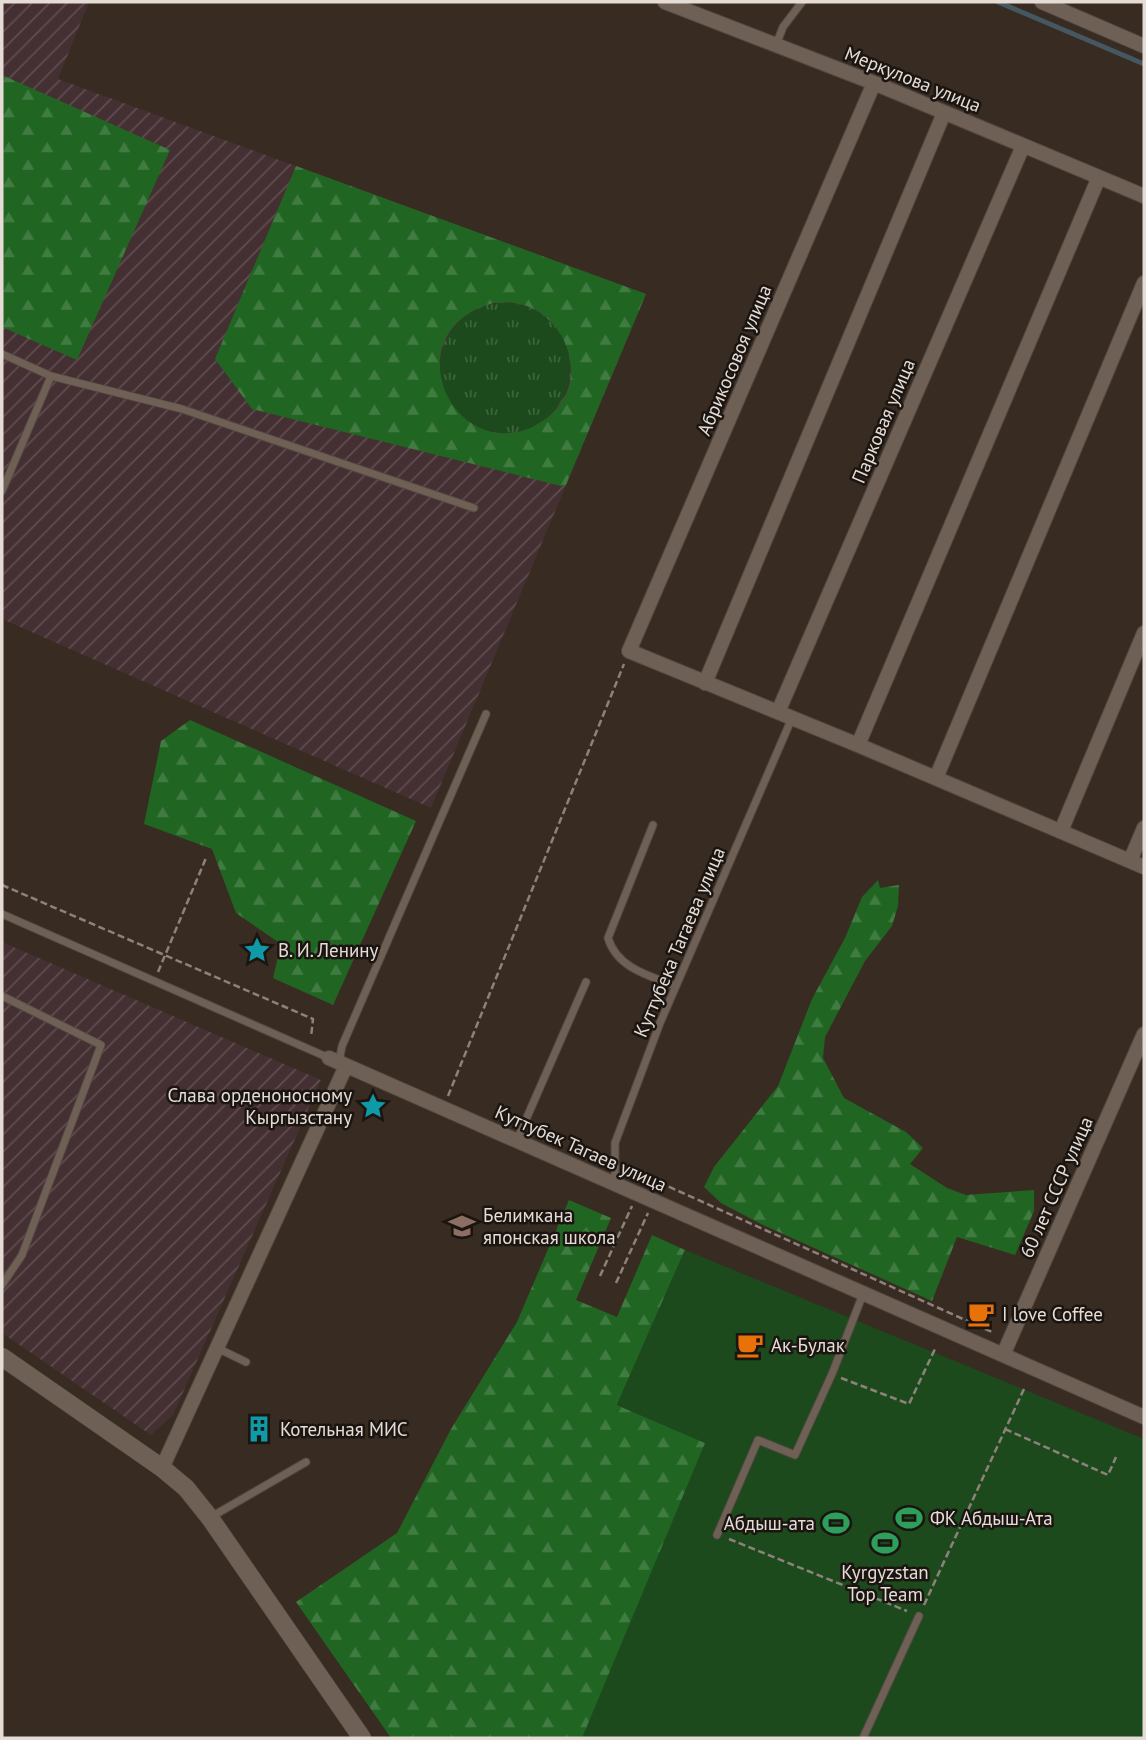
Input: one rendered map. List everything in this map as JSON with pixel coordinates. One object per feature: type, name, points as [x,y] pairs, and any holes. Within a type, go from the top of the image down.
[{"type":"street","name":"Меркулова улица","points":[[665,2],[874,83],[1144,196]]},
{"type":"street","points":[[1042,2],[1144,46]]},
{"type":"street","name":"Абрикосовоя улица","points":[[629,652],[874,83]]},
{"type":"street","points":[[705,683],[944,113]]},
{"type":"street","name":"Парковая улица","points":[[778,712],[1023,146]]},
{"type":"street","points":[[858,745],[1099,177]]},
{"type":"street","points":[[936,778],[1144,283]]},
{"type":"street","points":[[1061,831],[1144,633]]},
{"type":"street","points":[[629,652],[792,717],[1144,867]]},
{"type":"street","points":[[1130,861],[1144,828]]},
{"type":"street","name":"60 лет СССР улица","points":[[1003,1355],[1144,1034]]},
{"type":"street","points":[[162,1468],[338,1062]]},
{"type":"street","name":"Куттубек Тагаев улица","points":[[338,1062],[1144,1417]]},
{"type":"street","points":[[2,1357],[162,1468],[186,1488],[210,1518],[362,1738]]},
{"type":"lane","points":[[776,45],[783,27],[802,2]]},
{"type":"lane","points":[[2,354],[51,376],[182,408],[474,508]]},
{"type":"lane","points":[[2,491],[51,376]]},
{"type":"lane","points":[[338,1062],[342,1046],[486,714]]},
{"type":"lane","name":"Куттубека Тагаева улица","points":[[615,1184],[615,1143],[676,986],[792,717]]},
{"type":"lane","points":[[653,825],[608,938],[612,952],[635,970],[676,986]]},
{"type":"lane","name":"Куттубек Тагаев улица","points":[[2,914],[338,1062]]},
{"type":"lane","points":[[517,1141],[586,982]]},
{"type":"lane","points":[[2,996],[101,1045],[22,1255],[2,1285]]},
{"type":"lane","points":[[717,1535],[758,1440],[795,1455],[832,1374],[863,1293]]},
{"type":"lane","points":[[216,1348],[246,1362]]},
{"type":"lane","points":[[210,1518],[306,1462]]},
{"type":"lane","points":[[863,1738],[919,1616]]},
{"type":"path","points":[[443,1108],[629,652]]},
{"type":"path","points":[[153,981],[206,858]]},
{"type":"path","points":[[2,885],[313,1019],[309,1049]]},
{"type":"path","points":[[616,1283],[653,1201]]},
{"type":"path","points":[[832,1374],[909,1404],[934,1349]]},
{"type":"path","points":[[717,1535],[919,1616],[1024,1389]]},
{"type":"path","points":[[1005,1429],[1108,1475],[1116,1457]]},
{"type":"shaded area","points":[[2,2],[89,2],[58,79],[646,294],[431,808],[2,619]]},
{"type":"shaded area","points":[[2,942],[321,1080],[173,1415],[151,1435],[2,1333]]},
{"type":"green space","points":[[2,75],[170,150],[77,360],[2,327]]},
{"type":"green space","points":[[296,166],[646,294],[565,487],[252,409],[215,359]],"holes":[[[493,303],[527,306],[539,312],[558,330],[569,354],[570,381],[563,399],[540,423],[512,433],[486,430],[465,418],[449,400],[441,377],[441,353],[451,330],[475,310]]]},
{"type":"green space","points":[[505,303],[530,308],[551,322],[565,343],[570,368],[565,393],[551,414],[530,428],[505,433],[480,428],[459,414],[445,393],[440,368],[445,343],[459,322],[480,308]]},
{"type":"green space","points":[[190,720],[416,821],[333,1005],[273,978],[281,944],[236,913],[212,849],[144,824],[161,741]]},
{"type":"green space","points":[[878,880],[880,888],[899,885],[898,906],[892,926],[865,961],[825,1037],[823,1058],[844,1098],[906,1132],[923,1148],[910,1164],[947,1188],[966,1195],[1034,1190],[1034,1211],[1015,1255],[957,1237],[932,1301],[761,1224],[721,1203],[704,1187],[714,1167],[778,1086],[812,999],[845,938],[862,897]]},
{"type":"green space","points":[[569,1200],[611,1218],[576,1300],[617,1317],[652,1235],[685,1250],[617,1405],[706,1443],[600,1738],[391,1738],[296,1602],[397,1533],[451,1429],[517,1322]]},
{"type":"green space","name":"ФК Абдыш-Ата","points":[[685,1250],[1144,1439],[1144,1738],[582,1738],[705,1443],[617,1405]]},
{"type":"waterway","points":[[998,2],[1144,64]]},
{"type":"place","name":"В. И. Ленину","points":[[257,950]]},
{"type":"place","name":"Слава орденоносному Кыргызстану","points":[[373,1106]]},
{"type":"place","name":"Белимкана японская школа","points":[[462,1226]]},
{"type":"place","name":"I love Coffee","points":[[981,1314]]},
{"type":"place","name":"Ак-Булак","points":[[750,1345]]},
{"type":"place","name":"Котельная МИС","points":[[259,1429]]},
{"type":"place","name":"ФК Абдыш-Ата","points":[[909,1518]]},
{"type":"place","name":"Абдыш-ата","points":[[836,1523]]},
{"type":"place","name":"Kyrgyzstan Top Team","points":[[885,1543]]}]
